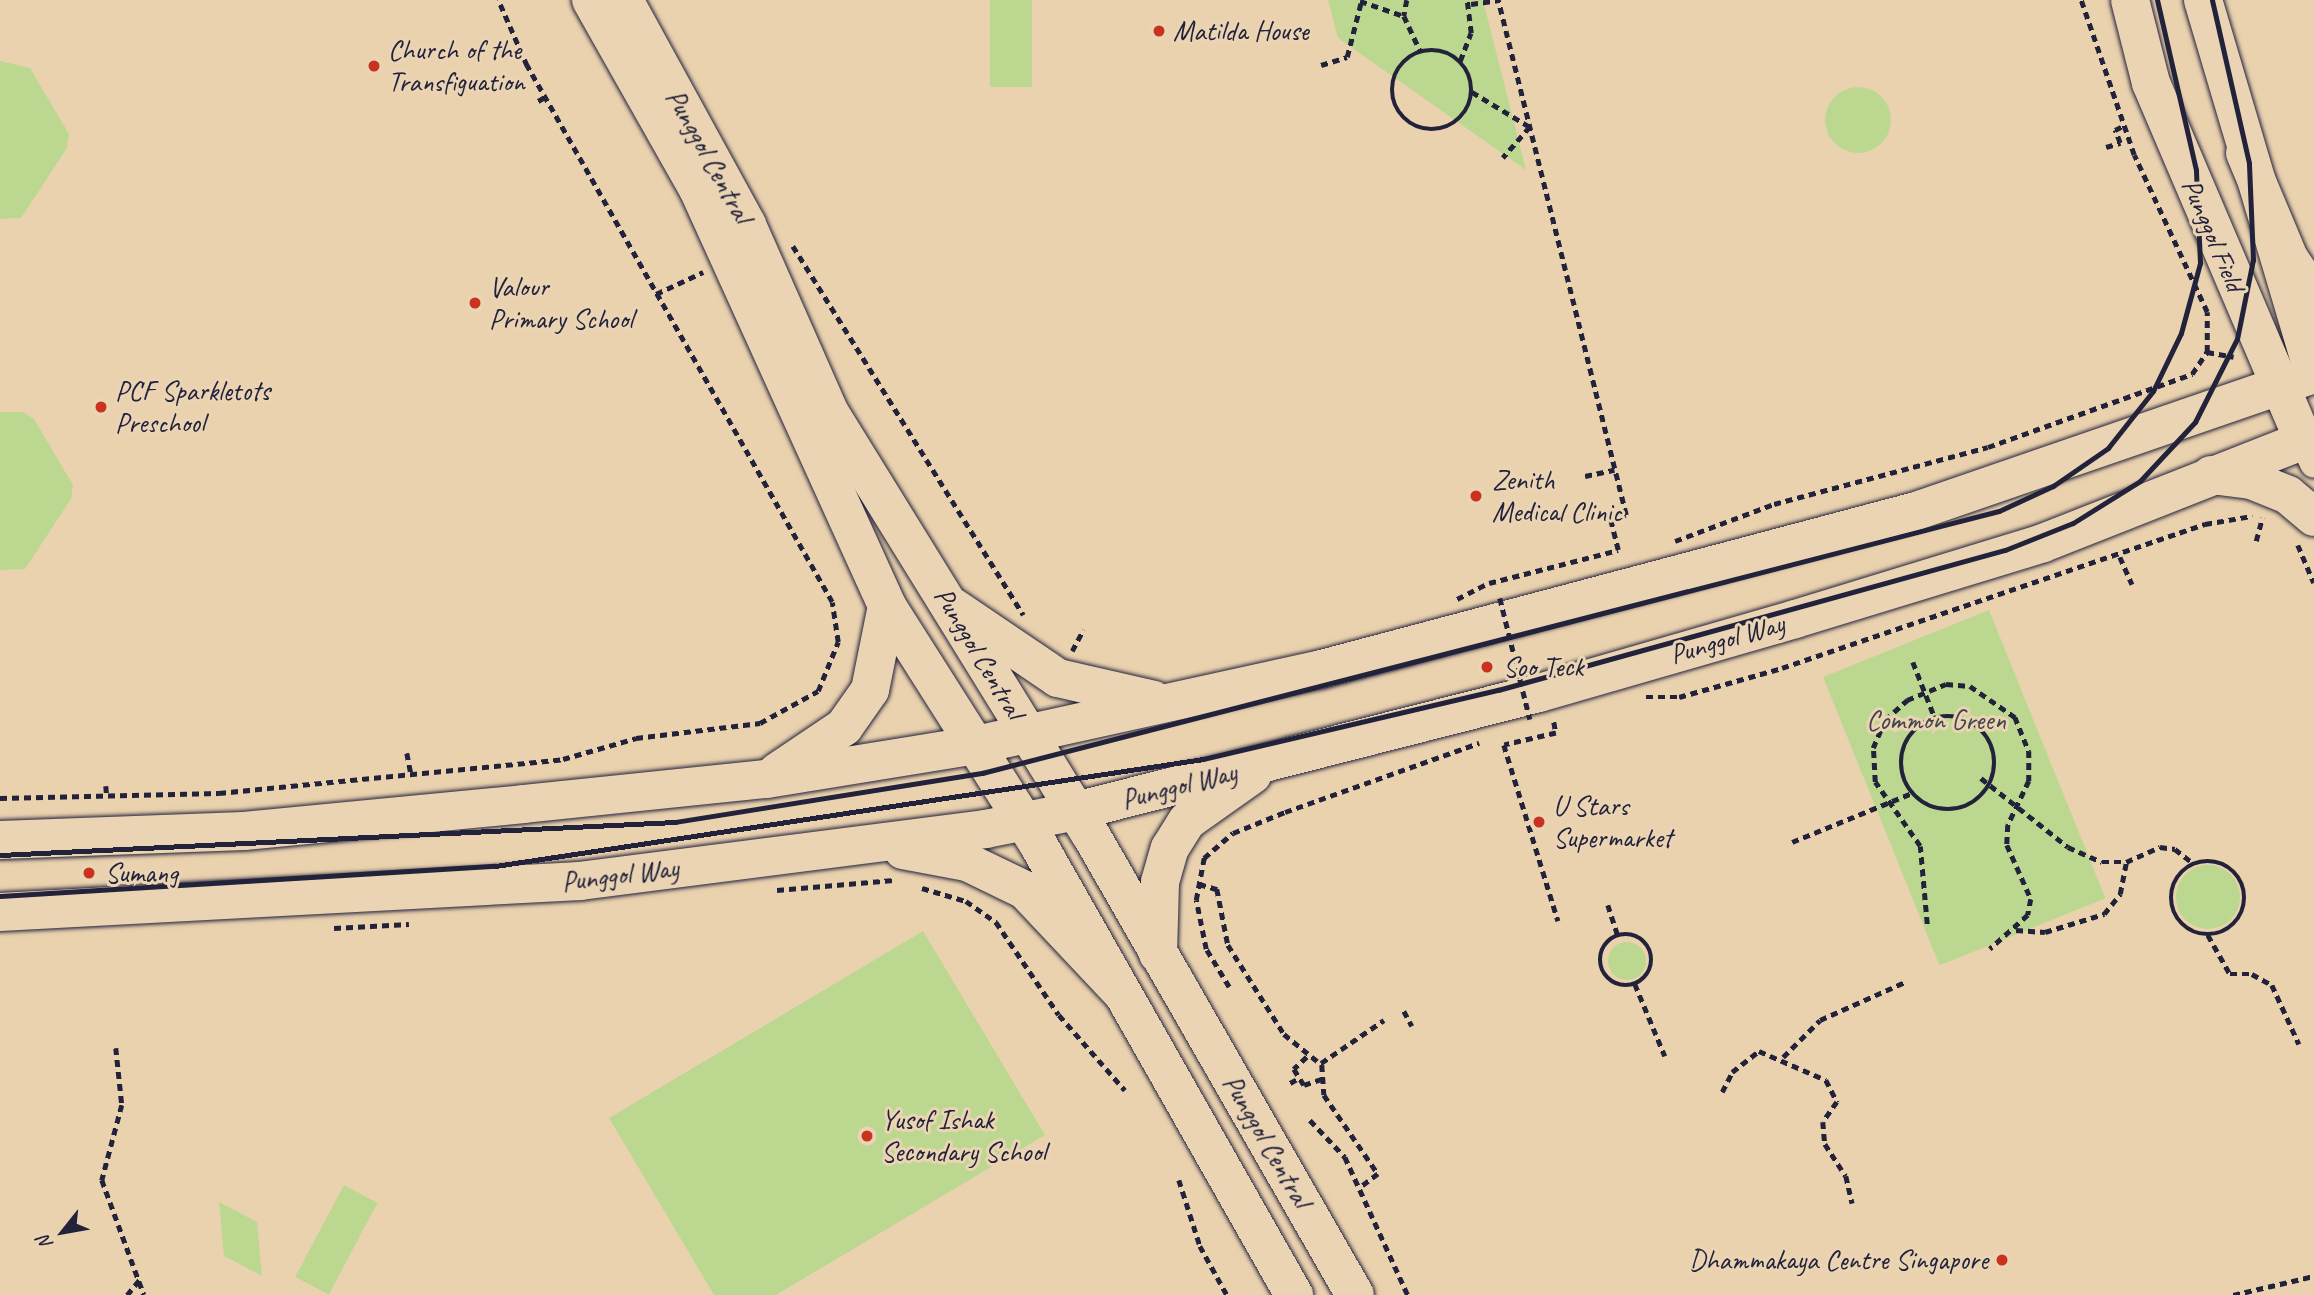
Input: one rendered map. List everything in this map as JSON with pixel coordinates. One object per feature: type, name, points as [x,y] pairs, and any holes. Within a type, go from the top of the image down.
[{"type":"main road","name":"Punggol Central","points":[[591,0],[698,189],[887,606],[1023,820],[1294,1295]]},
{"type":"main road","name":"Punggol Central","points":[[624,0],[747,225],[830,412],[953,607],[1076,811],[1355,1295]]},
{"type":"main road","name":"Punggol Field","points":[[2130,0],[2151,83],[2278,385],[2310,447]]},
{"type":"main road","name":"Punggol Field","points":[[2203,0],[2245,153],[2314,374]]},
{"type":"main road","points":[[2245,153],[2289,258],[2314,295]]},
{"type":"main road","points":[[0,840],[244,831],[766,779],[976,745],[1318,670],[1916,511],[2314,374]]},
{"type":"main road","name":"Punggol Way","points":[[0,912],[567,882],[870,843],[1076,811],[1539,693],[2043,543],[2211,475],[2310,447]]},
{"type":"main road","points":[[2211,475],[2251,480],[2288,495],[2305,529]]},
{"type":"main road","points":[[766,779],[844,727],[870,690],[887,606]]},
{"type":"main road","points":[[953,607],[1058,678],[1163,702]]},
{"type":"main road","points":[[1158,954],[1160,882],[1170,848],[1187,821],[1268,764]]},
{"type":"main road","points":[[870,843],[967,862],[1025,890],[1122,993]]},
{"type":"path","points":[[0,798],[107,797],[411,774],[563,759],[636,738],[760,723],[818,691],[838,642],[832,602],[545,97],[498,0]]},
{"type":"path","points":[[1407,0],[1404,16],[1421,51]]},
{"type":"path","points":[[1460,61],[1471,33],[1469,2],[1498,0],[1626,515],[1610,518],[1618,550],[1489,583],[1448,604],[1501,591]]},
{"type":"path","points":[[1666,545],[1706,525],[1855,487],[2104,408],[2192,374],[2207,352],[2207,312],[2123,126],[2081,0]]},
{"type":"path","points":[[1321,65],[1347,57],[1361,1],[1404,16]]},
{"type":"path","points":[[1472,92],[1454,124],[1430,130],[1407,122],[1392,89],[1401,65],[1421,51],[1442,51],[1460,61],[1472,92],[1530,127]]},
{"type":"path","points":[[538,101],[545,97]]},
{"type":"path","points":[[2106,147],[2120,143],[2115,130],[2123,126]]},
{"type":"path","points":[[1503,158],[1530,127]]},
{"type":"path","points":[[815,281],[1033,625]]},
{"type":"path","points":[[2207,352],[2226,360]]},
{"type":"path","points":[[1585,476],[1614,470]]},
{"type":"path","points":[[1633,697],[1679,697],[1782,668],[2120,556],[2205,524],[2262,517],[2275,521]]},
{"type":"path","points":[[2256,541],[2262,517]]},
{"type":"path","points":[[2305,529],[2314,583]]},
{"type":"path","points":[[2120,556],[2132,584]]},
{"type":"path","points":[[1591,567],[1617,561]]},
{"type":"path","points":[[1500,598],[1530,719]]},
{"type":"path","points":[[1073,650],[1083,630]]},
{"type":"path","points":[[1059,648],[1079,661]]},
{"type":"path","points":[[1913,662],[1935,718]]},
{"type":"path","points":[[1927,924],[1920,846],[1885,804],[1875,782],[1873,748],[1885,720],[1924,692],[1946,684],[1970,687],[2015,717],[2029,751],[2029,780],[2017,801],[2007,845],[2031,899],[2015,930],[1990,949]]},
{"type":"path","points":[[1935,718],[1965,719],[1988,739],[1994,754],[1990,784],[1969,806],[1938,810],[1912,793],[1904,780],[1903,749],[1916,730],[1935,718]]},
{"type":"path","points":[[1554,722],[1556,733],[1504,746],[1558,921]]},
{"type":"path","points":[[407,753],[411,774]]},
{"type":"path","points":[[1229,987],[1206,949],[1199,884],[1204,858],[1233,833],[1451,754]]},
{"type":"path","points":[[1981,778],[2017,801],[2068,848],[2102,862],[2126,862],[2160,847],[2175,849],[2193,863]]},
{"type":"path","points":[[106,786],[107,797]]},
{"type":"path","points":[[1792,842],[1912,793]]},
{"type":"path","points":[[2208,935],[2239,919],[2243,885],[2217,861],[2193,863],[2174,880],[2171,906],[2185,927],[2208,935],[2230,974],[2252,974],[2272,985],[2299,1044]]},
{"type":"path","points":[[2015,930],[2045,932],[2104,914],[2120,894],[2126,862]]},
{"type":"path","points":[[1199,884],[1217,889],[1228,945],[1284,1034],[1307,1057],[1321,1063]]},
{"type":"path","points":[[966,901],[1016,945],[1059,1015],[1125,1090]]},
{"type":"path","points":[[1608,905],[1618,934]]},
{"type":"path","points":[[1618,934],[1643,940],[1652,955],[1648,973],[1635,984],[1619,985],[1601,968],[1601,952],[1618,934]]},
{"type":"path","points":[[1783,1057],[1820,1020],[1905,982]]},
{"type":"path","points":[[1635,984],[1665,1056]]},
{"type":"path","points":[[1405,1011],[1412,1026]]},
{"type":"path","points":[[1321,1063],[1384,1020]]},
{"type":"path","points":[[116,1048],[122,1105],[102,1180],[141,1278],[144,1295]]},
{"type":"path","points":[[1722,1092],[1748,1057],[1759,1051],[1783,1057],[1797,1069],[1814,1071],[1835,1095],[1823,1122],[1825,1144],[1846,1176],[1852,1203]]},
{"type":"path","points":[[1307,1057],[1296,1065],[1299,1078],[1309,1086],[1321,1079]]},
{"type":"path","points":[[1321,1063],[1321,1079],[1329,1102],[1378,1174],[1362,1187]]},
{"type":"path","points":[[1290,1083],[1299,1078]]},
{"type":"path","points":[[1310,1119],[1345,1157],[1362,1187],[1408,1295]]},
{"type":"path","points":[[1179,1180],[1200,1245],[1227,1295]]},
{"type":"path","points":[[2232,1295],[2260,1284],[2314,1276]]},
{"type":"path","points":[[127,1295],[141,1278]]},
{"type":"green space","points":[[990,0],[1032,0],[1032,87],[990,87]]},
{"type":"green space","points":[[1328,0],[1483,0],[1526,170],[1338,38]]},
{"type":"green space","points":[[0,61],[30,68],[69,134],[67,148],[21,218],[0,219]]},
{"type":"green space","points":[[1864,87],[1882,96],[1889,107],[1889,133],[1882,144],[1871,151],[1852,153],[1834,144],[1827,133],[1825,114],[1834,96],[1845,89]]},
{"type":"green space","points":[[0,412],[23,412],[34,419],[73,485],[71,499],[25,569],[0,570]]},
{"type":"green space","name":"Common Green","points":[[1989,610],[2106,898],[1940,965],[1823,677]]},
{"type":"green space","points":[[2208,865],[2226,871],[2234,879],[2240,897],[2234,915],[2226,923],[2208,929],[2190,923],[2182,915],[2176,897],[2182,879],[2190,871]]},
{"type":"green space","points":[[923,931],[1045,1135],[776,1295],[714,1295],[609,1118]]},
{"type":"green space","points":[[1627,942],[1640,948],[1646,961],[1640,974],[1627,980],[1614,974],[1608,961],[1614,948]]},
{"type":"green space","points":[[344,1185],[378,1203],[329,1295],[295,1277]]},
{"type":"green space","points":[[219,1202],[257,1222],[262,1276],[224,1256]]},
{"type":"railway","points":[[0,855],[675,822],[982,773],[1999,511],[2053,486],[2108,448],[2153,391],[2181,333],[2200,263],[2196,170],[2157,0]]},
{"type":"railway","points":[[0,896],[495,866],[1203,759],[1498,690],[2005,550],[2073,523],[2140,481],[2195,422],[2237,339],[2253,260],[2249,163],[2212,0]]},
{"type":"place","name":"Matilda House","points":[[1159,31]]},
{"type":"place","name":"Church of the Transfiguation","points":[[374,66]]},
{"type":"place","name":"Valour Primary School","points":[[475,303]]},
{"type":"place","name":"PCF Sparkletots Preschool","points":[[101,407]]},
{"type":"place","name":"Zenith Medical Clinic","points":[[1476,496]]},
{"type":"place","name":"Soo Teck","points":[[1487,667]]},
{"type":"place","name":"U Stars Supermarket","points":[[1539,822]]},
{"type":"place","name":"Sumang","points":[[89,873]]},
{"type":"place","name":"Yusof Ishak Secondary School","points":[[867,1136]]},
{"type":"place","name":"Dhammakaya Centre Singapore","points":[[2002,1260]]}]
